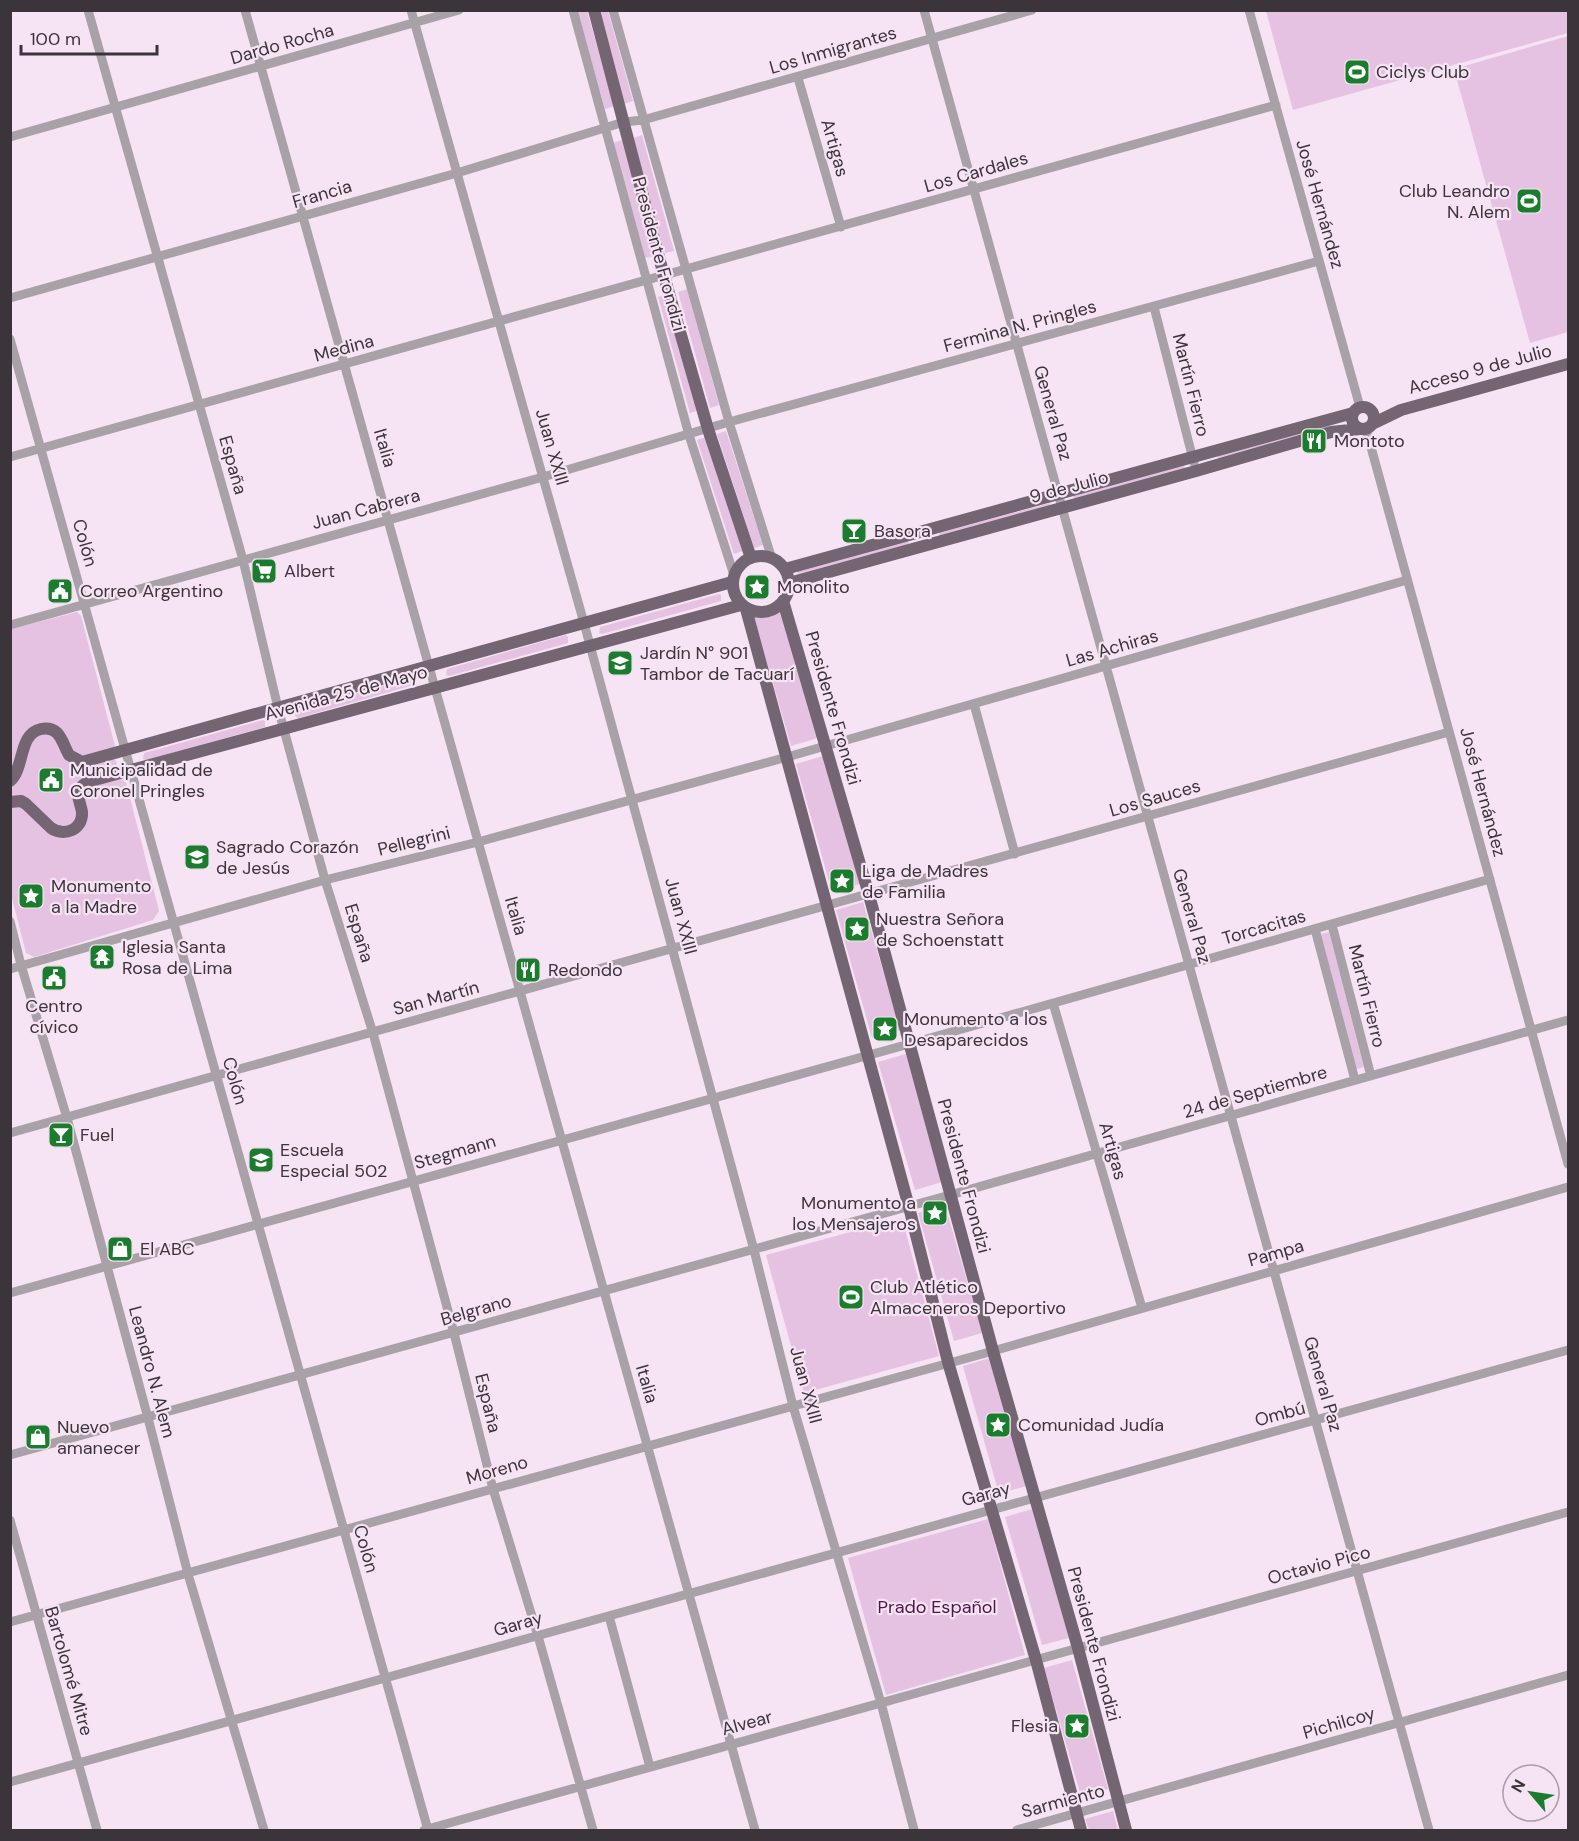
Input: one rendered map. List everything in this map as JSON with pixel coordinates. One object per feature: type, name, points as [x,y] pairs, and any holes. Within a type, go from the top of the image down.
[{"type":"main road","name":"Presidente Frondizi","points":[[594,10],[664,276],[708,429],[751,558]]},
{"type":"main road","name":"Acceso 9 de Julio","points":[[1366,427],[1401,410],[1569,364]]},
{"type":"main road","name":"Acceso 9 de Julio","points":[[1361,409],[1401,410]]},
{"type":"main road","points":[[1361,409],[1374,414],[1366,427],[1352,421],[1361,409]]},
{"type":"main road","name":"9 de Julio","points":[[784,569],[1361,409]]},
{"type":"main road","name":"9 de Julio","points":[[789,583],[1331,432],[1366,427]]},
{"type":"main road","points":[[923,531],[927,545]]},
{"type":"main road","points":[[743,607],[762,613],[770,611],[783,602],[789,583],[784,569],[772,559],[765,556],[751,558],[741,564],[733,578],[733,590],[743,607],[787,757],[909,1207],[948,1362],[1036,1660],[1081,1830]]},
{"type":"main road","name":"Avenida 25 de Mayo","points":[[10,781],[18,771],[29,736],[38,730],[47,728],[57,732],[63,740],[67,753],[82,762],[584,624],[733,578]]},
{"type":"main road","name":"Presidente Frondizi","points":[[783,602],[869,895],[993,1351],[1078,1648],[1126,1830]]},
{"type":"main road","name":"Avenida 25 de Mayo","points":[[10,802],[21,801],[51,828],[68,832],[77,826],[82,817],[78,794],[81,786],[87,782],[590,645],[743,607]]},
{"type":"street","name":"España","points":[[88,10],[243,560],[284,728],[325,880],[373,1033],[454,1333],[493,1489],[538,1636],[593,1830]]},
{"type":"street","name":"Italia","points":[[245,10],[755,1830]]},
{"type":"street","name":"Juan XXIII","points":[[411,10],[633,800],[754,1250],[793,1406],[881,1703],[914,1830]]},
{"type":"street","name":"Dardo Rocha","points":[[10,137],[459,10]]},
{"type":"street","name":"Presidente Frondizi","points":[[573,10],[689,435],[733,578]]},
{"type":"street","name":"Presidente Frondizi","points":[[613,10],[729,422],[772,559]]},
{"type":"street","name":"General Paz","points":[[924,10],[1429,1830]]},
{"type":"street","name":"Los Inmigrantes","points":[[643,120],[1032,10]]},
{"type":"street","name":"José Hernández","points":[[1250,10],[1361,409]]},
{"type":"street","name":"Artigas","points":[[798,78],[841,227]]},
{"type":"street","name":"Los Cardales","points":[[686,270],[1276,105]]},
{"type":"street","name":"Francia","points":[[10,298],[457,173],[624,122],[643,120]]},
{"type":"street","name":"Fermina N. Pringles","points":[[729,422],[1319,261]]},
{"type":"street","name":"Medina","points":[[10,457],[686,270]]},
{"type":"street","name":"Martín Fierro","points":[[1154,307],[1196,471]]},
{"type":"street","name":"Colón","points":[[10,339],[427,1830]]},
{"type":"street","name":"Juan Cabrera","points":[[10,625],[543,477],[729,422]]},
{"type":"street","name":"José Hernández","points":[[1366,427],[1569,1164]]},
{"type":"street","name":"Las Achiras","points":[[826,745],[1407,580]]},
{"type":"street","points":[[974,704],[1015,854]]},
{"type":"street","name":"Los Sauces","points":[[869,895],[1449,732]]},
{"type":"street","name":"Pellegrini","points":[[10,969],[325,880],[478,843],[826,745]]},
{"type":"street","name":"Torcacitas","points":[[909,1044],[1490,879]]},
{"type":"street","name":"San Martín","points":[[10,1133],[869,895]]},
{"type":"street","name":"Leandro N. Alem","points":[[10,921],[67,1118],[188,1574],[264,1830]]},
{"type":"street","name":"Martín Fierro","points":[[1332,925],[1371,1076]]},
{"type":"street","name":"Martín Fierro","points":[[1315,929],[1355,1080]]},
{"type":"street","name":"Artigas","points":[[1053,1003],[1142,1308]]},
{"type":"street","name":"24 de Septiembre","points":[[950,1195],[1569,1020]]},
{"type":"street","name":"Stegmann","points":[[10,1293],[909,1044]]},
{"type":"street","name":"Pampa","points":[[993,1351],[1569,1187]]},
{"type":"street","name":"Belgrano","points":[[10,1455],[950,1195]]},
{"type":"street","name":"Ombú","points":[[1034,1498],[1569,1350]]},
{"type":"street","name":"Moreno","points":[[10,1622],[993,1351]]},
{"type":"street","name":"Garay","points":[[10,1782],[1034,1498]]},
{"type":"street","name":"Octavio Pico","points":[[1078,1648],[1569,1512]]},
{"type":"street","name":"Bartolomé Mitre","points":[[10,1520],[97,1830]]},
{"type":"street","points":[[609,1616],[650,1767]]},
{"type":"street","name":"Alvear","points":[[427,1830],[1078,1648]]},
{"type":"street","name":"Pichilcoy","points":[[1118,1802],[1569,1675]]},
{"type":"street","name":"Sarmiento","points":[[1017,1830],[1118,1802]]},
{"type":"green space","points":[[577,11],[587,11],[614,106],[605,109]]},
{"type":"green space","points":[[598,11],[608,11],[633,101],[624,104]]},
{"type":"green space","name":"Ciclys Club","points":[[1266,11],[1568,11],[1568,33],[1293,110]]},
{"type":"green space","name":"Club Leandro N. Alem","points":[[1568,36],[1568,332],[1530,343],[1454,69]]},
{"type":"green space","points":[[642,135],[674,251],[665,253],[633,138]]},
{"type":"green space","points":[[622,140],[654,256],[645,258],[613,143]]},
{"type":"green space","points":[[687,289],[719,405],[710,408],[678,292]]},
{"type":"green space","points":[[667,294],[699,410],[690,413],[658,297]]},
{"type":"green space","points":[[1328,425],[1329,429],[1218,459],[1217,455]]},
{"type":"green space","points":[[726,431],[763,545],[754,548],[717,434]]},
{"type":"green space","points":[[706,437],[743,551],[734,554],[697,440]]},
{"type":"green space","points":[[1184,465],[1185,469],[1074,499],[1073,495]]},
{"type":"green space","points":[[1050,503],[1051,507],[940,537],[939,533]]},
{"type":"green space","points":[[908,541],[909,545],[798,574],[797,570]]},
{"type":"green space","points":[[719,594],[721,601],[599,633],[600,627]]},
{"type":"green space","points":[[782,610],[818,738],[791,746],[754,617]]},
{"type":"green space","points":[[77,612],[81,616],[115,746],[113,749],[78,756],[39,725],[11,777],[11,629]]},
{"type":"green space","points":[[566,635],[568,643],[446,675],[447,669]]},
{"type":"green space","points":[[415,677],[417,684],[298,718],[295,716],[296,710]]},
{"type":"green space","points":[[263,720],[265,727],[143,759],[144,753]]},
{"type":"green space","points":[[40,732],[58,737],[66,757],[114,759],[117,762],[115,768],[89,776],[75,824],[62,829],[11,798],[16,772],[24,755]]},
{"type":"green space","points":[[823,756],[860,884],[832,892],[796,764]]},
{"type":"green space","points":[[121,779],[126,782],[159,911],[153,920],[34,957],[26,953],[11,894],[10,806],[16,805],[74,833],[82,794],[86,787]]},
{"type":"green space","points":[[863,902],[900,1030],[872,1038],[836,910]]},
{"type":"green space","points":[[1329,932],[1364,1067],[1356,1069],[1321,934]]},
{"type":"green space","points":[[906,1054],[942,1182],[915,1190],[878,1062]]},
{"type":"green space","points":[[945,1205],[982,1333],[954,1341],[918,1213]]},
{"type":"green space","name":"Club Atlético Almaceneros Deportivo","points":[[902,1218],[939,1356],[804,1393],[766,1255]]},
{"type":"green space","points":[[990,1358],[1026,1486],[999,1494],[963,1366]]},
{"type":"green space","points":[[1032,1509],[1069,1638],[1042,1645],[1005,1517]]},
{"type":"green space","name":"Prado Español","points":[[988,1519],[1025,1655],[886,1695],[848,1558]]},
{"type":"green space","points":[[1072,1660],[1108,1789],[1081,1796],[1044,1668]]},
{"type":"green space","points":[[1113,1811],[1118,1830],[1089,1830],[1085,1819]]},
{"type":"place","name":"Ciclys Club","points":[[1357,72]]},
{"type":"place","name":"Club Leandro N. Alem","points":[[1529,201]]},
{"type":"place","name":"Montoto","points":[[1314,441]]},
{"type":"place","name":"Basora","points":[[854,531]]},
{"type":"place","name":"Albert","points":[[264,571]]},
{"type":"place","name":"Monolito","points":[[757,587]]},
{"type":"place","name":"Correo Argentino","points":[[60,591]]},
{"type":"place","name":"Jardín N° 901 Tambor de Tacuarí","points":[[620,663]]},
{"type":"place","name":"Municipalidad de Coronel Pringles","points":[[51,780]]},
{"type":"place","name":"Sagrado Corazón de Jesús","points":[[197,857]]},
{"type":"place","name":"Liga de Madres de Familia","points":[[842,881]]},
{"type":"place","name":"Monumento a la Madre","points":[[31,896]]},
{"type":"place","name":"Nuestra Señora de Schoenstatt","points":[[857,929]]},
{"type":"place","name":"Iglesia Santa Rosa de Lima","points":[[102,957]]},
{"type":"place","name":"Redondo","points":[[528,970]]},
{"type":"place","name":"Centro cívico","points":[[54,978]]},
{"type":"place","name":"Monumento a los Desaparecidos","points":[[885,1029]]},
{"type":"place","name":"Fuel","points":[[61,1135]]},
{"type":"place","name":"Escuela Especial 502","points":[[261,1160]]},
{"type":"place","name":"Monumento a los Mensajeros","points":[[935,1213]]},
{"type":"place","name":"El ABC","points":[[120,1249]]},
{"type":"place","name":"Club Atlético Almaceneros Deportivo","points":[[851,1297]]},
{"type":"place","name":"Comunidad Judía","points":[[998,1425]]},
{"type":"place","name":"Nuevo amanecer","points":[[38,1437]]},
{"type":"place","name":"Flesia","points":[[1077,1726]]}]
